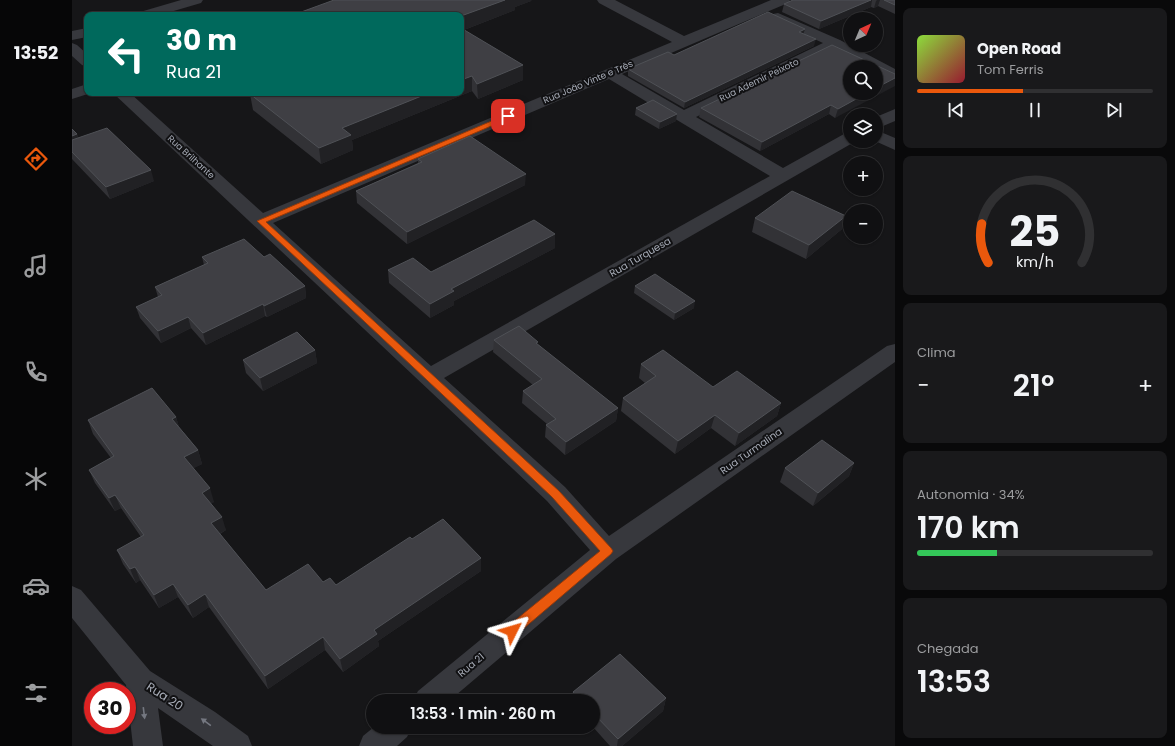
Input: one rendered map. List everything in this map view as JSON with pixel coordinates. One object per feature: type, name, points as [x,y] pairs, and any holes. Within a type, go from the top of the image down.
[{"type":"street","points":[[152,0],[163,10]]},
{"type":"street","points":[[155,12],[196,0]]},
{"type":"street","points":[[604,0],[684,42]]},
{"type":"street","name":"Rua João Vinte e Três","points":[[261,221],[783,0]]},
{"type":"street","points":[[761,9],[834,43],[895,75]]},
{"type":"street","points":[[72,36],[84,33]]},
{"type":"street","name":"Rua Ademir Peixoto","points":[[683,117],[834,43]]},
{"type":"street","points":[[72,48],[84,59]]},
{"type":"street","points":[[610,73],[782,175]]},
{"type":"street","points":[[72,94],[84,90]]},
{"type":"street","name":"Rua Brilhante","points":[[124,96],[261,221]]},
{"type":"street","points":[[883,120],[895,114]]},
{"type":"street","points":[[883,139],[895,145]]},
{"type":"street","name":"Rua Turquesa","points":[[430,376],[782,175],[843,142]]},
{"type":"street","points":[[261,221],[556,494],[607,551]]},
{"type":"street","name":"Rua Turmalina","points":[[607,551],[895,351]]},
{"type":"street","name":"Rua 21","points":[[436,694],[607,551]]},
{"type":"street","name":"Rua 20","points":[[72,598],[140,680],[205,722],[237,746]]},
{"type":"street","points":[[140,680],[148,746]]},
{"type":"street","points":[[374,746],[389,734]]},
{"type":"building","points":[[334,0],[505,0],[464,15],[464,12],[301,12]]},
{"type":"building","points":[[793,0],[871,0],[821,21],[784,4]]},
{"type":"building","points":[[884,0],[895,0],[895,5]]},
{"type":"building","points":[[768,12],[805,29],[799,32],[816,39],[685,102],[628,69],[668,52],[674,55]]},
{"type":"building","points":[[464,30],[523,65],[477,84],[472,76],[464,79]]},
{"type":"building","points":[[832,45],[843,50],[843,52],[847,52],[865,60],[843,60],[843,100],[854,100],[838,109],[831,105],[762,142],[701,108]]},
{"type":"building","points":[[883,68],[895,74],[895,78],[883,84]]},
{"type":"building","points":[[253,96],[422,96],[342,128],[351,135],[319,148]]},
{"type":"building","points":[[653,100],[677,114],[660,122],[636,108]]},
{"type":"building","points":[[107,128],[151,170],[106,187],[72,152],[72,140]]},
{"type":"building","points":[[72,129],[77,134],[72,136]]},
{"type":"building","points":[[470,136],[526,174],[407,232],[356,191],[422,162],[418,159]]},
{"type":"building","points":[[792,191],[843,215],[843,218],[809,245],[755,218]]},
{"type":"building","points":[[534,220],[555,234],[451,289],[454,291],[430,304],[388,270],[413,258],[431,272]]},
{"type":"building","points":[[244,239],[264,257],[270,254],[305,286],[264,306],[263,304],[203,333],[188,317],[158,331],[136,307],[162,295],[155,287],[208,263],[202,257]]},
{"type":"building","points":[[655,274],[695,301],[675,313],[635,286]]},
{"type":"building","points":[[519,326],[538,342],[536,343],[618,408],[566,442],[546,425],[556,419],[523,391],[542,379],[494,340]]},
{"type":"building","points":[[297,332],[315,350],[260,378],[243,360]]},
{"type":"building","points":[[663,350],[713,387],[737,371],[781,403],[739,433],[715,415],[678,441],[623,398],[656,376],[641,364]]},
{"type":"building","points":[[152,388],[176,417],[172,419],[198,450],[184,457],[210,488],[202,493],[222,517],[211,523],[266,590],[308,564],[323,582],[330,578],[336,585],[410,537],[412,539],[443,519],[481,558],[374,630],[377,634],[340,659],[323,637],[265,676],[205,594],[188,605],[173,584],[154,595],[135,567],[130,569],[117,550],[144,535],[115,495],[109,498],[89,470],[114,456],[88,420]]},
{"type":"building","points":[[822,440],[854,463],[818,493],[785,468]]},
{"type":"building","points":[[620,654],[666,698],[618,739],[600,720],[600,694],[575,694],[573,692]]},
{"type":"route","points":[[508,116],[261,221],[556,494],[607,551],[512,631]]}]
